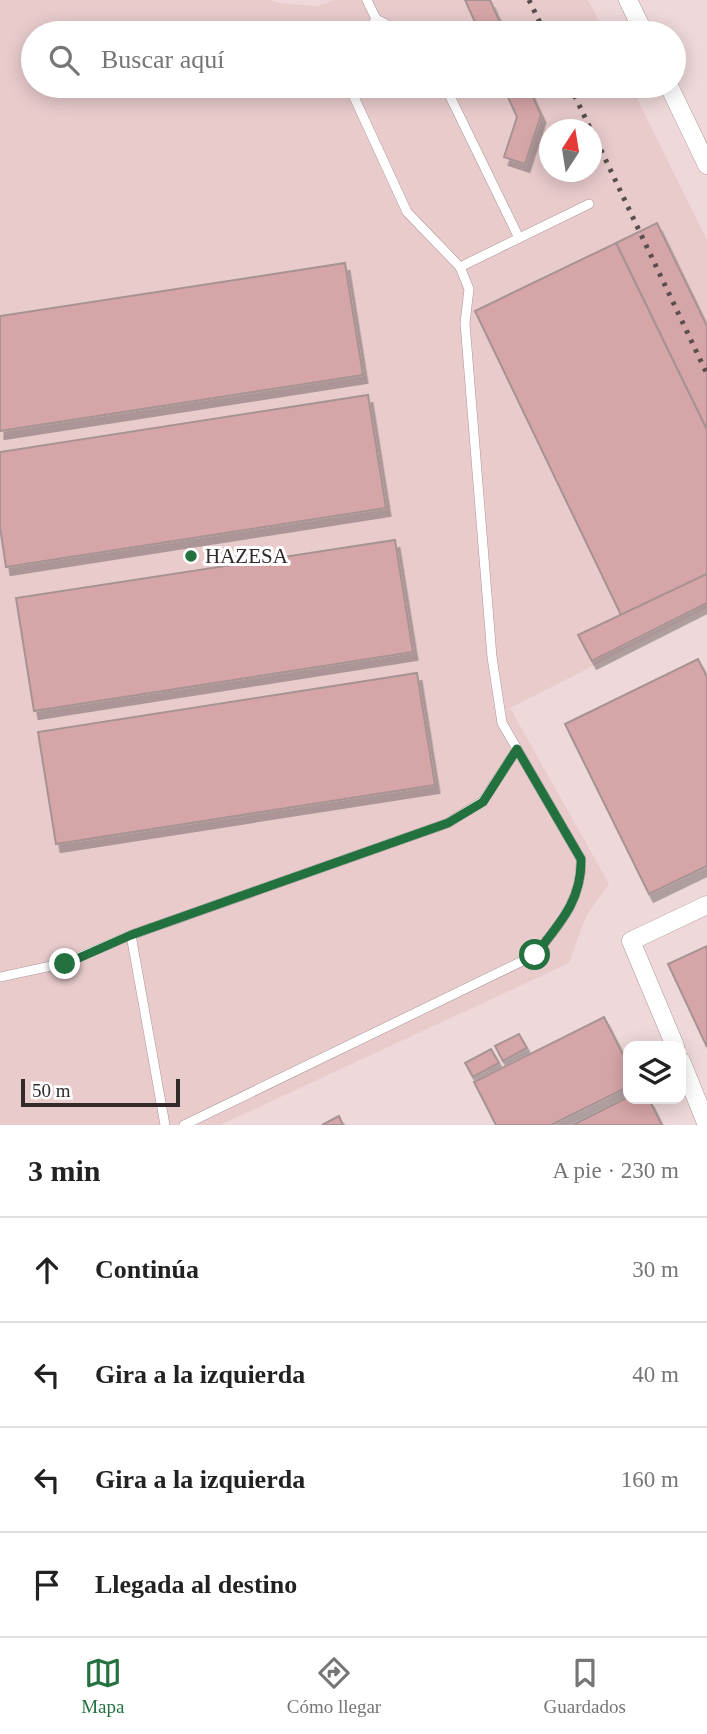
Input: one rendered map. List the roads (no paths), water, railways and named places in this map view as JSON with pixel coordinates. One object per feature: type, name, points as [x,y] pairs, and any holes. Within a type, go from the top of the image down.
[{"type":"street","points":[[628,0],[638,21]]},
{"type":"street","points":[[675,98],[707,165]]},
{"type":"street","points":[[672,1041],[631,941],[707,905]]},
{"type":"street","points":[[686,1073],[707,1125]]},
{"type":"lane","points":[[367,0],[376,19],[380,21]]},
{"type":"lane","points":[[184,1125],[535,955],[570,909],[582,876],[581,859],[502,723],[492,657],[465,323],[469,289],[460,267],[407,212],[355,98]]},
{"type":"lane","points":[[451,98],[519,238]]},
{"type":"lane","points":[[460,267],[589,204]]},
{"type":"lane","points":[[0,977],[65,964],[131,935],[448,823],[483,802],[517,749]]},
{"type":"lane","points":[[131,935],[165,1125]]},
{"type":"railway","points":[[529,0],[539,21]]},
{"type":"railway","points":[[576,98],[586,119]]},
{"type":"railway","points":[[602,152],[707,374]]},
{"type":"place","name":"HAZESA","points":[[191,556]]}]
